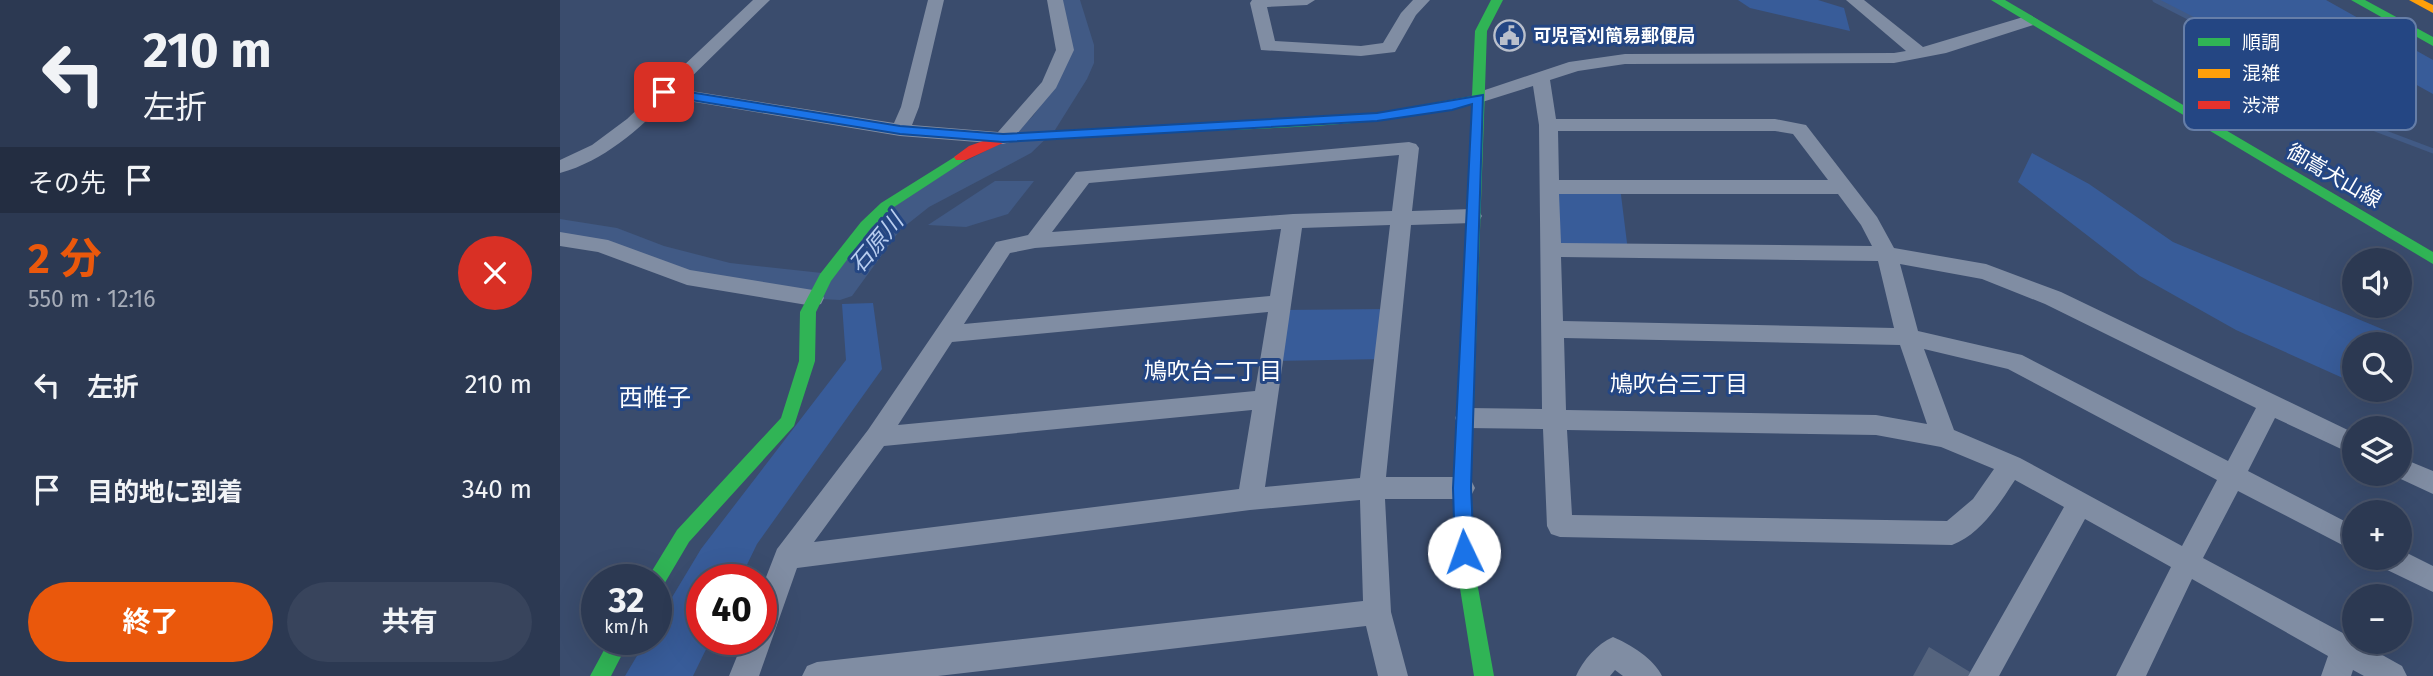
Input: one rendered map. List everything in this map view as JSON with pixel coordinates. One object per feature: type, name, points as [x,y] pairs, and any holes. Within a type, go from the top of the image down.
[{"type":"main road","points":[[1483,676],[1469,602],[1462,527],[1462,488],[1481,32],[1497,0]]},
{"type":"main road","name":"御嵩犬山線","points":[[1997,0],[2184,111]]},
{"type":"main road","points":[[2357,0],[2390,18]]},
{"type":"main road","points":[[2394,0],[2433,23]]},
{"type":"main road","points":[[2415,0],[2433,10]]},
{"type":"main road","points":[[2416,33],[2433,42]]},
{"type":"main road","points":[[666,564],[683,536],[788,421],[807,361],[806,327],[813,298],[825,278],[866,225],[886,206],[974,149],[1003,138],[1377,117],[1452,106],[1479,97]]},
{"type":"main road","name":"御嵩犬山線","points":[[2215,130],[2433,259]]},
{"type":"main road","points":[[600,676],[612,655]]},
{"type":"street","points":[[560,167],[578,160],[639,118],[762,0]]},
{"type":"street","points":[[900,130],[910,107],[936,0]]},
{"type":"street","points":[[664,92],[900,130],[1003,138],[1050,84],[1065,50],[1055,0]]},
{"type":"street","points":[[1307,0],[1258,3],[1267,46],[1361,51],[1389,48],[1409,13],[1422,0]]},
{"type":"street","points":[[1854,0],[1918,52]]},
{"type":"street","points":[[1479,97],[1575,66],[1625,59],[1894,58],[1940,49],[2030,20]]},
{"type":"street","points":[[1541,79],[1548,125],[1560,526],[1952,533],[1982,507],[2011,465]]},
{"type":"street","points":[[1548,125],[1775,125],[1798,129],[1870,222],[1887,254],[1908,337],[1944,437]]},
{"type":"street","points":[[1035,241],[1083,177],[1409,148],[1372,488],[1377,611],[1392,676]]},
{"type":"street","points":[[1550,187],[1843,187]]},
{"type":"street","points":[[777,585],[787,557],[877,437],[1003,247],[1035,241],[1293,221],[1472,216]]},
{"type":"street","points":[[1250,499],[1293,221]]},
{"type":"street","points":[[560,239],[601,245],[687,277],[813,298]]},
{"type":"street","points":[[1551,250],[1887,254],[1986,272],[2053,298],[2342,439]]},
{"type":"street","points":[[943,334],[1280,303]]},
{"type":"street","points":[[1554,329],[1908,337],[2014,361],[2342,533]]},
{"type":"street","points":[[877,437],[1266,399]]},
{"type":"street","points":[[2131,676],[2187,562],[2270,405]]},
{"type":"street","points":[[1467,418],[1876,425],[1944,437],[2011,465],[2187,562],[2341,663],[2392,676]]},
{"type":"street","points":[[2412,473],[2433,483]]},
{"type":"street","points":[[787,557],[1250,499],[1372,488],[1462,488]]},
{"type":"street","points":[[1983,676],[2080,504]]},
{"type":"street","points":[[2412,569],[2433,580]]},
{"type":"street","points":[[817,676],[1377,611]]},
{"type":"street","points":[[1591,676],[1613,651],[1647,676]]},
{"type":"street","points":[[744,676],[752,655]]},
{"type":"shaded area","points":[[1738,0],[1818,0],[1844,8],[1850,31],[1750,8]]},
{"type":"shaded area","points":[[2159,0],[2326,0],[2358,18],[2192,18]]},
{"type":"shaded area","points":[[2416,50],[2433,60],[2433,94],[2416,85]]},
{"type":"shaded area","points":[[2032,153],[2089,184],[2173,242],[2342,312],[2342,318],[2356,318],[2389,332],[2342,332],[2342,378],[2236,330],[2140,276],[2018,182]]},
{"type":"shaded area","points":[[995,181],[1034,181],[1008,214],[966,227],[928,225]]},
{"type":"shaded area","points":[[1550,187],[1620,187],[1628,251],[1551,250]]},
{"type":"shaded area","points":[[873,303],[882,369],[757,544],[747,564],[692,564],[846,360],[842,304]]},
{"type":"shaded area","points":[[1390,309],[1385,359],[1272,361],[1280,310]]},
{"type":"shaded area","points":[[686,574],[686,655],[703,655],[693,676],[625,676],[637,655],[672,655],[672,597]]},
{"type":"building","points":[[1498,30],[1526,33],[1524,42],[1495,39]]},
{"type":"building","points":[[1929,647],[1970,672],[1968,676],[1913,676]]},
{"type":"waterway","name":"石原川","points":[[560,230],[617,240],[655,256],[730,275],[802,285],[840,287],[888,222],[918,199],[1020,146],[1044,123],[1073,79],[1080,63],[1080,45],[1067,0]]},
{"type":"waterway","points":[[2155,0],[2190,18]]},
{"type":"waterway","points":[[2378,130],[2433,151]]},
{"type":"traffic: fast","points":[[1484,676],[1468,582],[1462,488],[1481,31],[1497,0]]},
{"type":"traffic: fast","points":[[1997,0],[2184,111]]},
{"type":"traffic: fast","points":[[2357,0],[2390,18]]},
{"type":"traffic: fast","points":[[2416,33],[2433,42]]},
{"type":"traffic: fast","points":[[1203,127],[1377,117],[1446,107],[1479,98]]},
{"type":"traffic: fast","points":[[2216,130],[2433,259]]},
{"type":"traffic: fast","points":[[666,564],[683,536],[788,421],[807,361],[808,312],[825,278],[866,225],[886,206],[961,157]]},
{"type":"traffic: fast","points":[[600,676],[611,655]]},
{"type":"traffic: slow","points":[[2415,0],[2433,10]]},
{"type":"traffic: jam","points":[[961,157],[1003,138],[1203,127]]},
{"type":"place","name":"可児菅刈簡易郵便局","points":[[1510,36]]},
{"type":"district","name":"鳩吹台二丁目","points":[[1213,371]]},
{"type":"district","name":"鳩吹台三丁目","points":[[1679,384]]},
{"type":"district","name":"西帷子","points":[[655,398]]},
{"type":"route","points":[[664,92],[900,130],[1003,138],[1377,117],[1452,106],[1479,97],[1462,488],[1464,552]]}]
